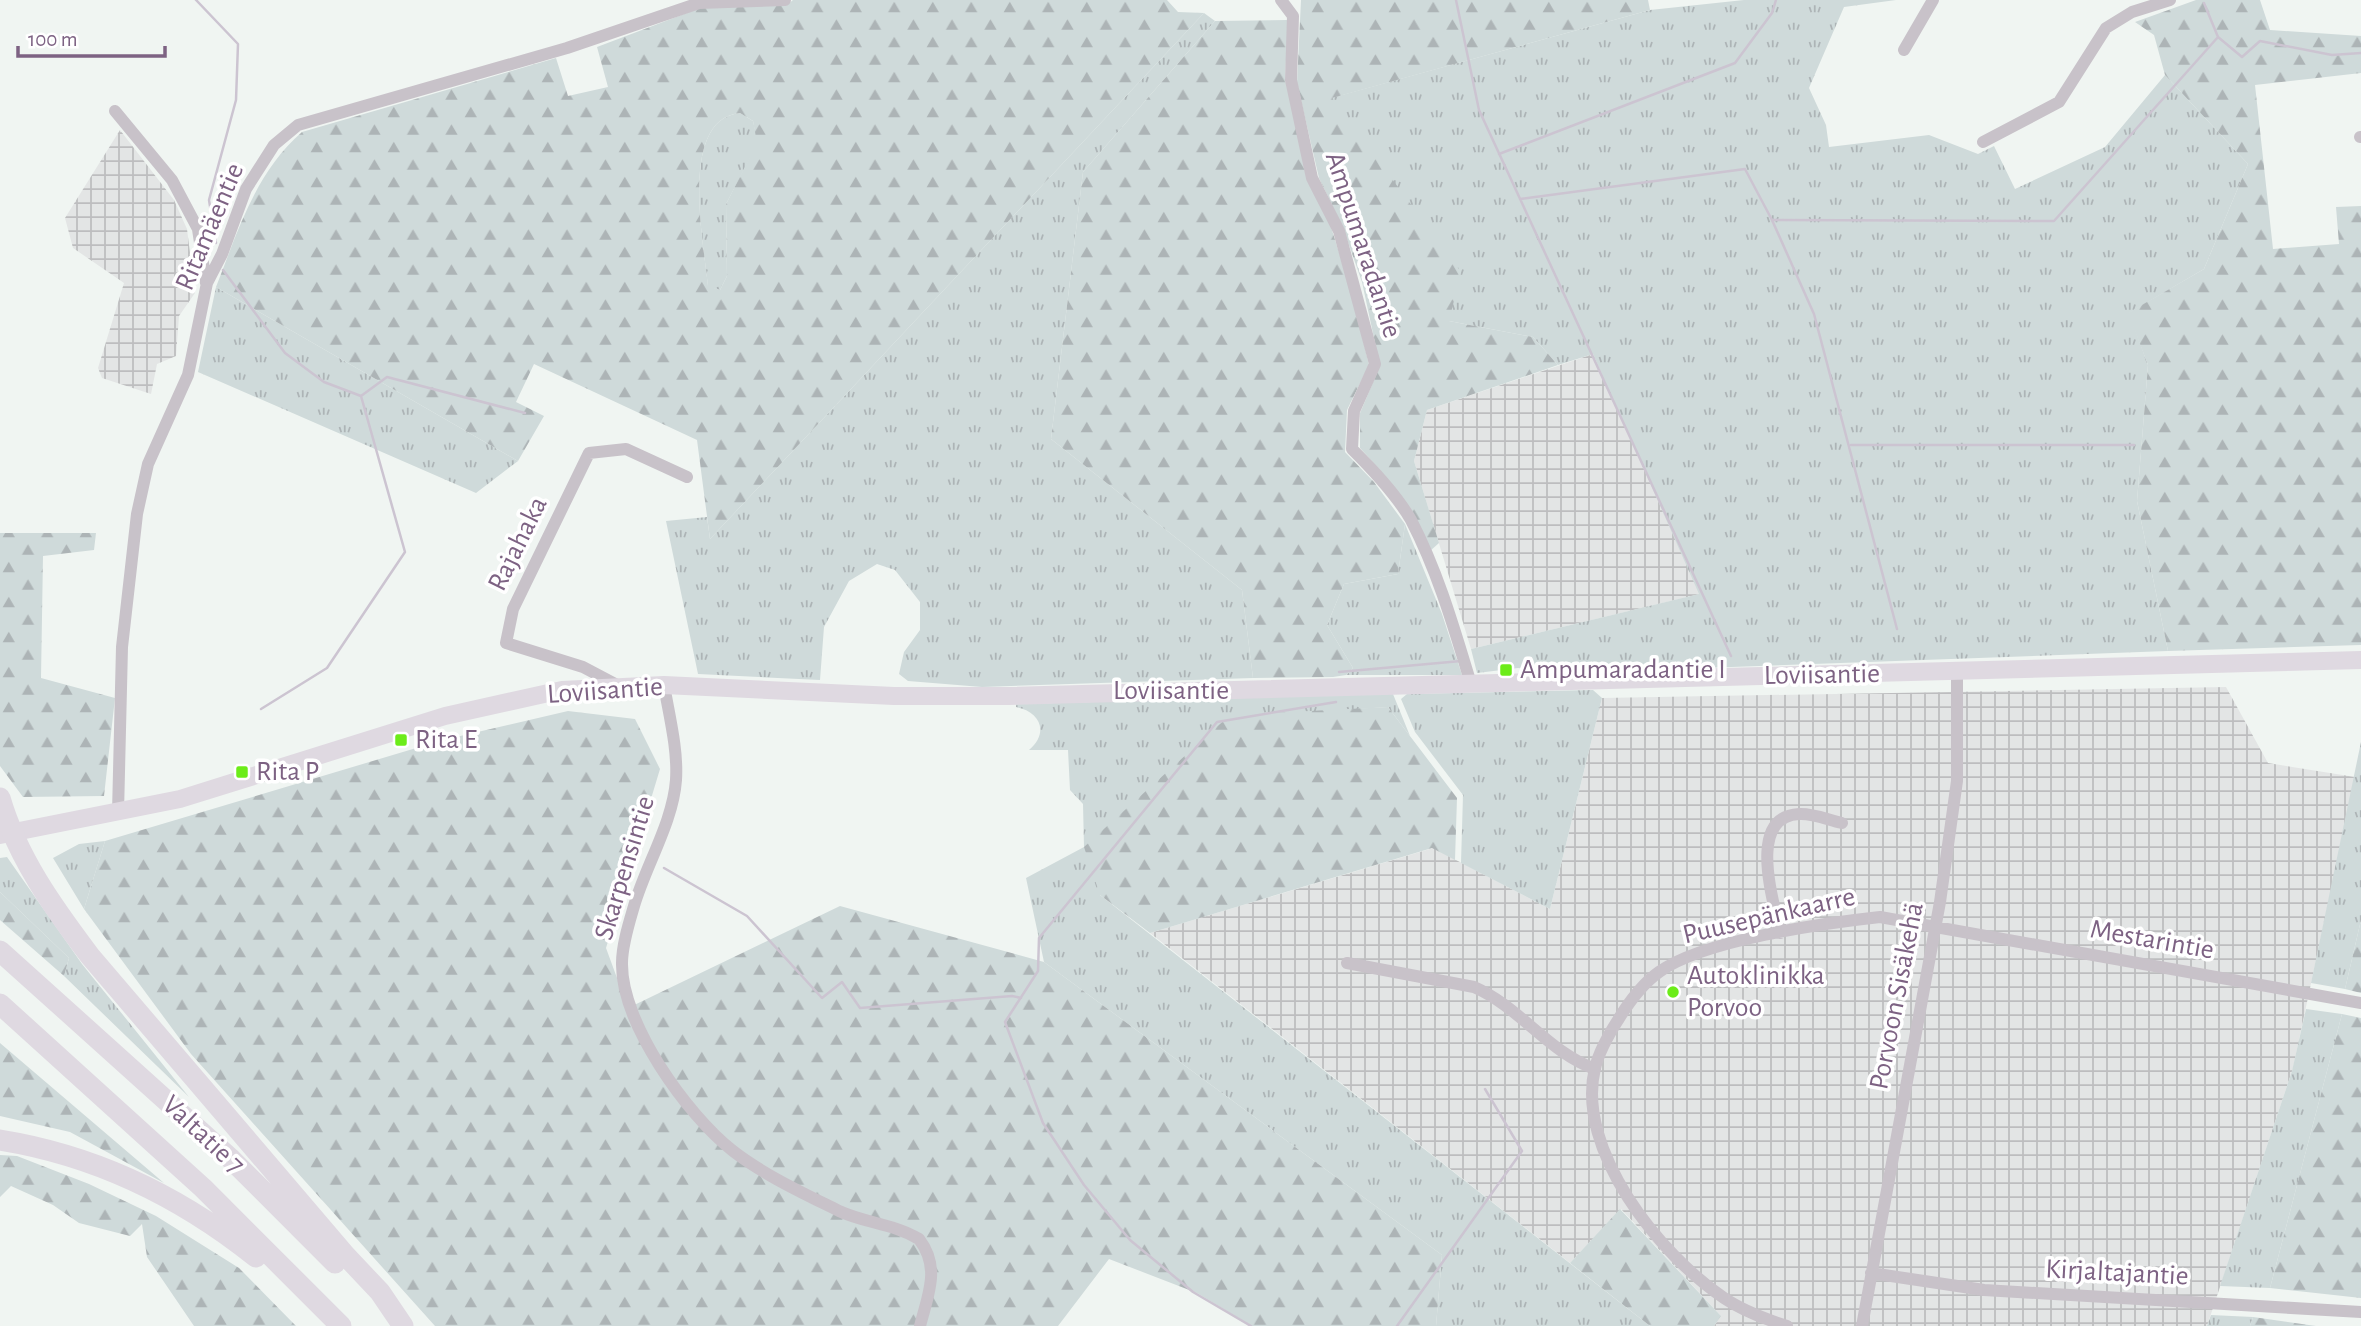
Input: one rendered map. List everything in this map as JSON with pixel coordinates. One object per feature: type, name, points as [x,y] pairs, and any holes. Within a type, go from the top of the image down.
[{"type":"highway","points":[[0,798],[5,835],[90,956],[346,1256],[380,1292],[401,1326]]},
{"type":"highway","name":"Valtatie 7","points":[[0,951],[230,1158],[401,1326]]},
{"type":"highway","name":"Valtatie 7","points":[[0,1004],[203,1188],[339,1326]]},
{"type":"highway","points":[[0,1140],[68,1154],[90,1162],[197,1213],[284,1278],[339,1326]]},
{"type":"main road","name":"Loviisantie","points":[[5,835],[180,799],[445,716],[562,690],[664,685],[894,696],[1008,696],[2361,660]]},
{"type":"street","name":"Ritamäentie","points":[[118,813],[122,647],[137,514],[148,464],[188,375],[206,283],[222,254],[246,189],[274,145],[298,125],[567,48],[699,3],[785,0]]},
{"type":"street","name":"Ampumaradantie","points":[[1282,0],[1293,16],[1291,80],[1312,178],[1339,231],[1375,364],[1354,411],[1352,449],[1380,478],[1410,519],[1448,606],[1471,684]]},
{"type":"street","points":[[1905,50],[1934,0]]},
{"type":"street","points":[[1983,142],[2059,102],[2106,28],[2116,19],[2170,0]]},
{"type":"street","points":[[115,110],[172,180],[198,229],[206,283]]},
{"type":"street","name":"Rajahaka","points":[[620,686],[583,667],[506,643],[513,609],[589,453],[626,449],[687,477]]},
{"type":"street","name":"Porvoon Sisäkehä","points":[[1861,1326],[1934,926],[1957,781],[1957,672]]},
{"type":"street","name":"Skarpensintie","points":[[664,685],[676,779],[666,818],[633,907],[622,961],[624,984],[635,1022],[684,1098],[711,1131],[733,1151],[765,1172],[841,1212],[919,1238],[929,1256],[933,1274],[920,1326]]},
{"type":"street","points":[[1780,933],[1767,855],[1771,831],[1779,821],[1796,814],[1842,823]]},
{"type":"street","name":"Puusepänkaarre","points":[[1787,1326],[1742,1309],[1703,1282],[1636,1210],[1620,1188],[1602,1149],[1594,1105],[1595,1069],[1612,1030],[1629,1002],[1660,971],[1700,953],[1780,933],[1880,917],[1934,926]]},
{"type":"street","name":"Mestarintie","points":[[1934,926],[2361,1003]]},
{"type":"street","points":[[1347,963],[1475,987],[1502,1000],[1563,1052],[1595,1069]]},
{"type":"street","name":"Kirjaltajantie","points":[[1871,1273],[1984,1290],[2361,1312]]},
{"type":"shaded area","points":[[120,130],[174,200],[187,229],[195,293],[179,316],[176,356],[157,364],[151,394],[102,378],[98,368],[124,283],[73,248],[65,218]]},
{"type":"shaded area","points":[[1593,354],[1700,594],[1471,649],[1414,461],[1427,410]]},
{"type":"shaded area","points":[[2226,687],[2268,763],[2355,777],[2293,1068],[2207,1326],[1714,1326],[1721,1316],[1621,1209],[1570,1263],[1150,933],[1433,848],[1550,909],[1602,698]]},
{"type":"green space","points":[[793,0],[1167,0],[1178,12],[1204,13],[710,539],[697,440],[534,364],[516,402],[544,416],[518,461],[216,287],[240,224],[260,184],[286,148],[302,132],[556,58],[568,96],[608,87],[597,47],[700,8],[787,5]],"holes":[[[740,113],[753,121],[757,143],[726,204],[727,276],[720,290],[708,286],[700,214],[702,159],[708,137],[721,120]]]},
{"type":"green space","points":[[1301,0],[1648,0],[1650,10],[1332,98],[1461,272],[1449,321],[1533,337],[1558,365],[1427,410],[1414,461],[1439,543],[1430,551],[1400,496],[1360,448],[1360,413],[1380,366],[1362,282],[1343,228],[1319,178],[1297,83]]},
{"type":"green space","points":[[1744,0],[1896,0],[1844,7],[1809,88],[1826,125],[1829,147],[1929,135],[1978,154],[1994,146],[2015,189],[2105,147],[2165,75],[2248,164],[2204,269],[2129,313],[2148,365],[2137,501],[2168,651],[1566,673],[1518,668],[1477,673],[1471,649],[1699,594],[1593,354],[1558,365],[1533,337],[1449,321],[1331,98],[1650,10]]},
{"type":"green space","points":[[2196,0],[2260,0],[2270,30],[2361,36],[2361,73],[2255,85],[2273,249],[2339,244],[2336,207],[2361,206],[2361,645],[2168,651],[2137,501],[2148,365],[2128,313],[2204,269],[2248,164],[2165,75],[2154,35],[2135,22]]},
{"type":"green space","points":[[1204,13],[1215,21],[1083,172],[1051,439],[1242,590],[1253,678],[982,687],[908,681],[899,674],[904,652],[920,630],[920,602],[895,570],[877,564],[849,581],[824,627],[820,680],[698,674],[666,521],[707,517],[710,539]]},
{"type":"green space","points":[[1288,20],[1285,80],[1352,294],[1369,365],[1347,410],[1345,452],[1374,482],[1405,524],[1398,574],[1344,584],[1327,625],[1353,668],[1346,675],[1333,677],[1253,678],[1242,590],[1051,439],[1083,172],[1215,21]]},
{"type":"green space","points":[[740,113],[753,121],[758,143],[726,204],[727,276],[720,290],[708,287],[700,215],[702,159],[708,137],[721,120]]},
{"type":"green space","points":[[216,287],[518,461],[476,493],[198,372]]},
{"type":"green space","points":[[1405,524],[1442,614],[1462,675],[1346,675],[1353,668],[1327,625],[1344,584],[1398,574]]},
{"type":"green space","points":[[0,533],[96,533],[94,550],[43,556],[41,678],[115,698],[104,796],[23,797],[0,766]]},
{"type":"green space","points":[[1593,690],[1602,698],[1550,909],[1461,863],[1463,795],[1415,732],[1401,699],[1407,694]]},
{"type":"green space","points":[[1393,694],[1410,736],[1388,707],[1317,712],[1100,895],[1650,1326],[1436,1326],[1442,1255],[1044,962],[1026,878],[1084,847],[1083,804],[1070,790],[1068,750],[1029,750],[1039,737],[1039,724],[1031,713],[1016,707],[1016,704]]},
{"type":"green space","points":[[1388,707],[1457,798],[1455,860],[1432,848],[1150,933],[1100,895],[1084,847],[1230,715]]},
{"type":"green space","points":[[568,711],[635,719],[660,769],[606,948],[628,1008],[840,906],[1044,962],[1442,1255],[1436,1326],[1252,1326],[1197,1293],[1109,1259],[1058,1326],[435,1326],[191,1054],[84,909],[105,841],[443,740]]},
{"type":"green space","points":[[2361,742],[2361,920],[2345,989],[2311,983]]},
{"type":"green space","points":[[105,841],[84,909],[53,858],[79,844]]},
{"type":"green space","points":[[7,857],[82,964],[189,1097],[64,976],[69,958],[0,892],[0,858]]},
{"type":"green space","points":[[0,892],[69,958],[64,976],[0,920]]},
{"type":"green space","points":[[2361,920],[2361,993],[2345,989]]},
{"type":"green space","points":[[2306,1009],[2342,1014],[2270,1288],[2220,1286],[2292,1071]]},
{"type":"green space","points":[[2342,1014],[2361,1018],[2361,1298],[2270,1288]]},
{"type":"green space","points":[[0,1043],[164,1183],[70,1132],[0,1116]]},
{"type":"green space","points":[[0,1155],[17,1156],[89,1184],[156,1216],[239,1268],[296,1326],[194,1326],[147,1257],[142,1224],[130,1236],[79,1223],[53,1205],[11,1186],[0,1197]]},
{"type":"green space","points":[[1620,1209],[1721,1316],[1714,1326],[1650,1326],[1570,1263]]},
{"type":"green space","points":[[2211,1315],[2253,1317],[2250,1326],[2207,1326]]},
{"type":"green space","points":[[2253,1317],[2316,1326],[2250,1326]]},
{"type":"waterway","points":[[196,0],[238,44],[236,100],[209,200],[216,243]]},
{"type":"waterway","points":[[1456,0],[1479,110],[1731,656]]},
{"type":"waterway","points":[[1499,154],[1735,63],[1772,13],[1776,0]]},
{"type":"waterway","points":[[2204,3],[2218,37],[2242,57],[2260,41],[2332,55],[2361,53]]},
{"type":"waterway","points":[[1772,220],[2054,221],[2218,37]]},
{"type":"waterway","points":[[1520,199],[1745,169],[1772,220],[1814,314],[1897,629]]},
{"type":"waterway","points":[[223,270],[285,353],[324,382],[361,396],[387,377],[525,413]]},
{"type":"waterway","points":[[261,709],[327,668],[405,552],[361,396]]},
{"type":"waterway","points":[[1851,445],[2134,445]]},
{"type":"waterway","points":[[1339,672],[1461,661]]},
{"type":"waterway","points":[[1251,1326],[1193,1292],[1130,1240],[1084,1185],[1043,1123],[1005,1022],[1038,971],[1039,938],[1217,722],[1336,702]]},
{"type":"waterway","points":[[664,868],[747,916],[822,998],[842,982],[860,1008],[1012,996],[1021,998]]},
{"type":"waterway","points":[[1397,1326],[1522,1151],[1485,1089]]},
{"type":"place","name":"Ampumaradantie I","points":[[1506,670]]},
{"type":"place","name":"Rita E","points":[[401,740]]},
{"type":"place","name":"Rita P","points":[[242,772]]},
{"type":"place","name":"Autoklinikka Porvoo","points":[[1673,992]]}]
